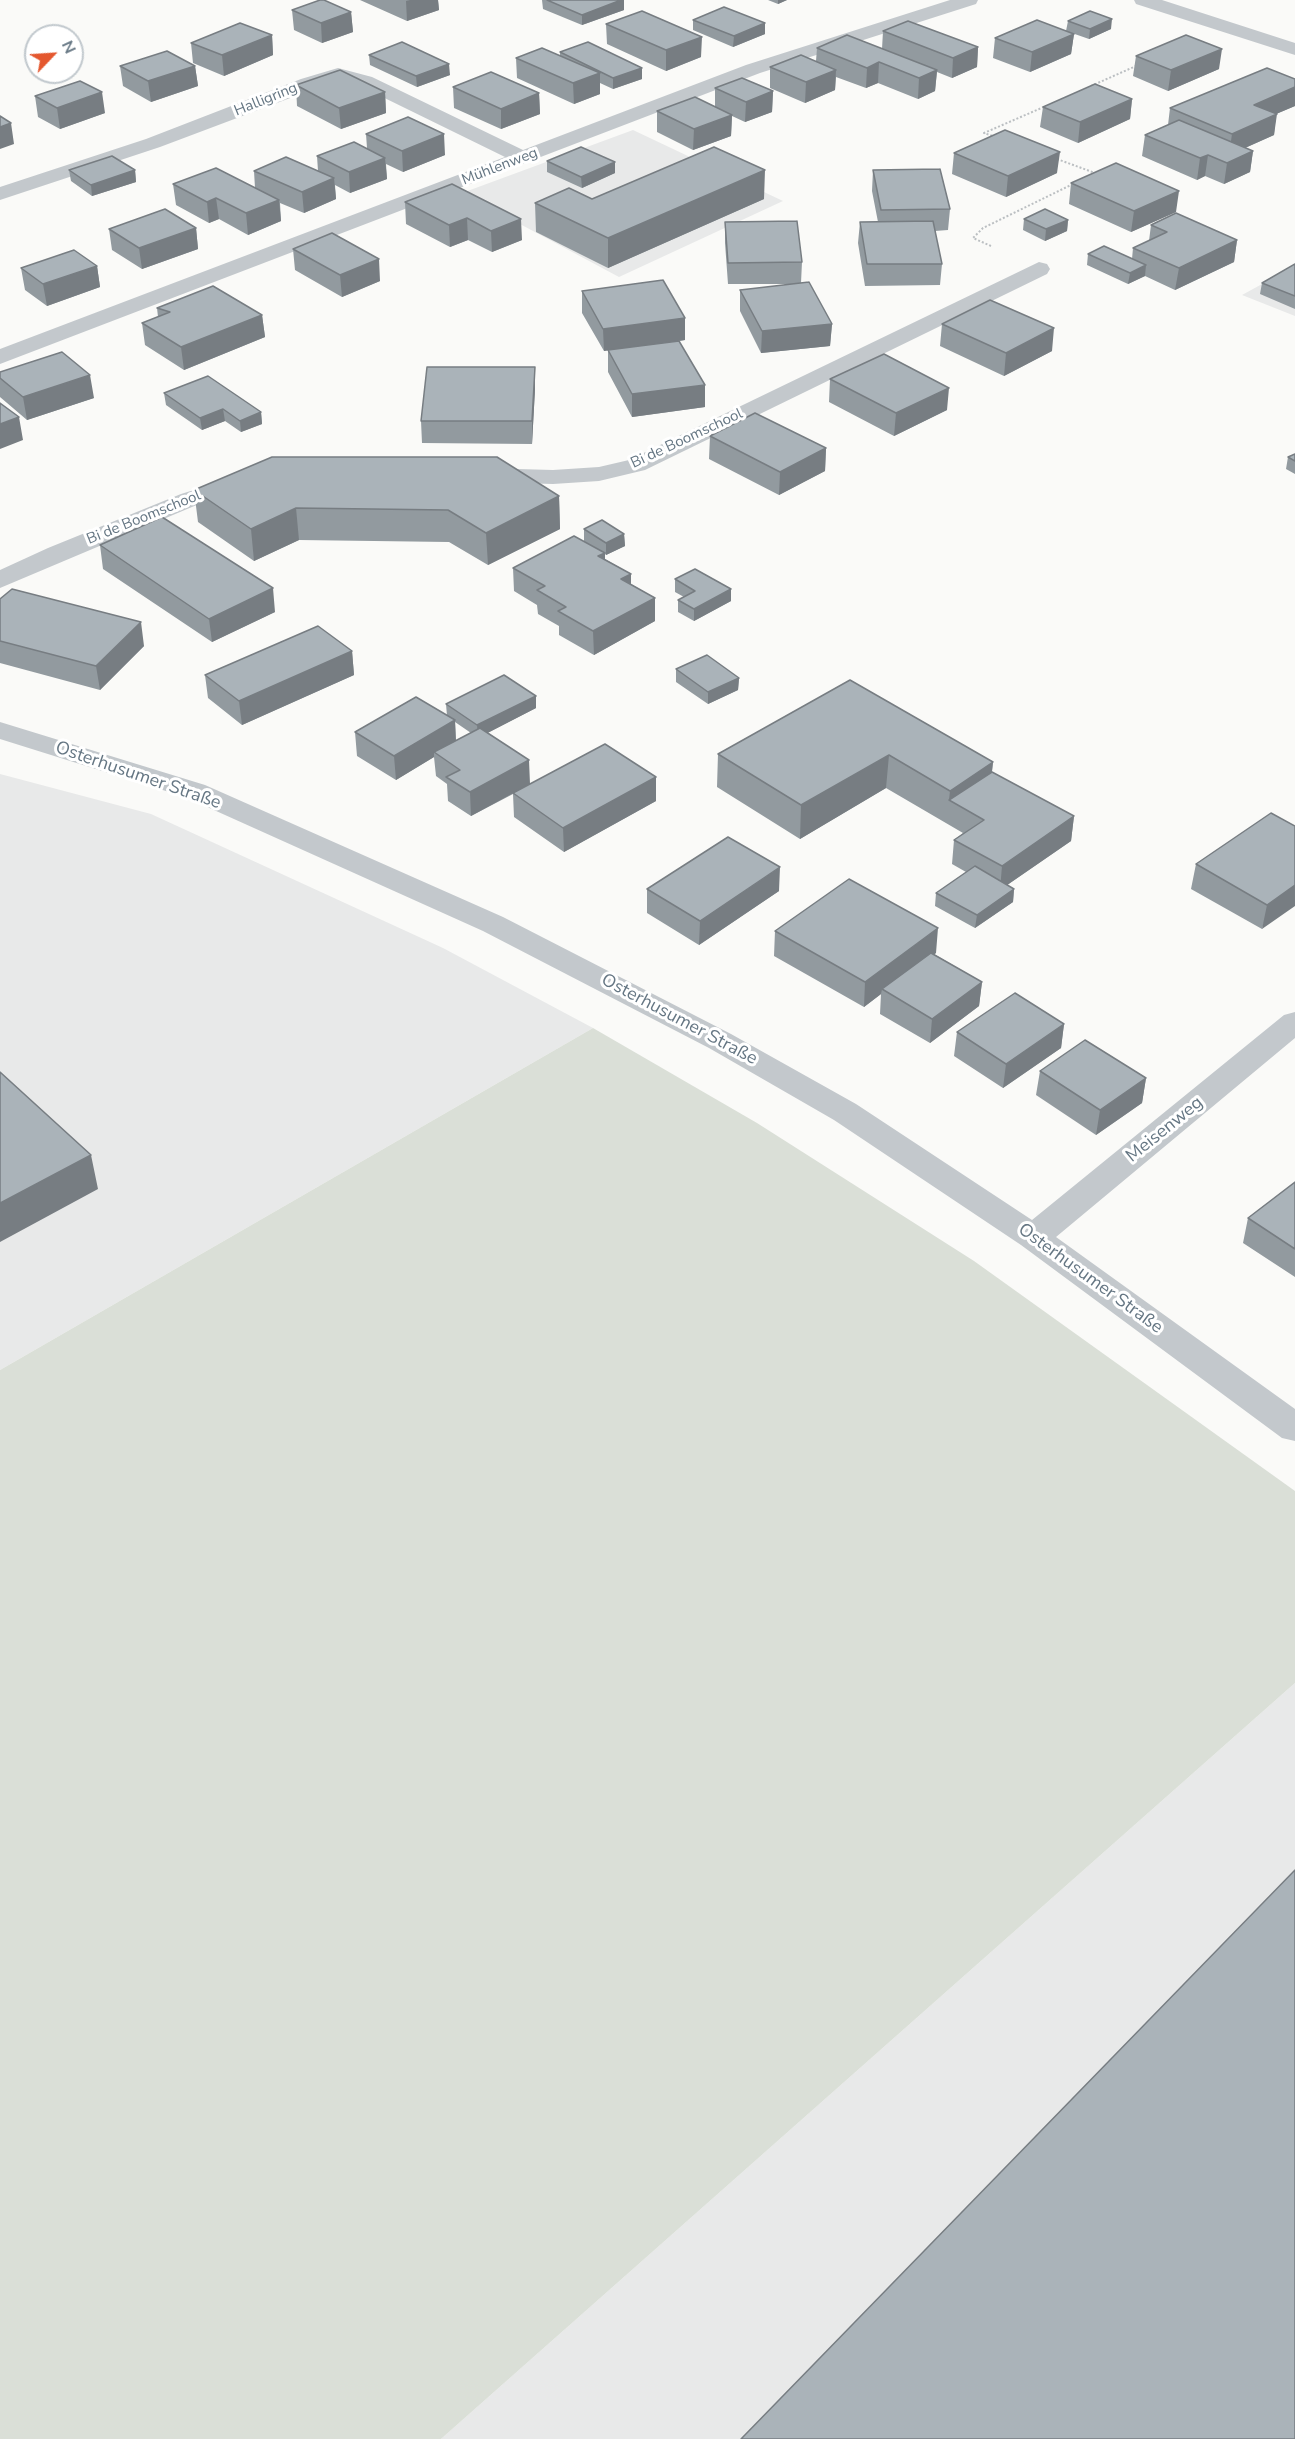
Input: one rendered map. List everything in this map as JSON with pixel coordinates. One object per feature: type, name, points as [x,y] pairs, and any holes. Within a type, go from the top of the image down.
[{"type":"street","name":"Mühlenweg","points":[[0,357],[753,69],[969,0]]},
{"type":"street","points":[[1143,0],[1295,50]]},
{"type":"street","name":"Halligring","points":[[0,194],[153,143],[308,83],[338,74],[365,81],[524,158]]},
{"type":"street","name":"Bi de Boomschool","points":[[460,474],[553,477],[599,474],[637,465],[1039,269]]},
{"type":"street","name":"Bi de Boomschool","points":[[0,580],[57,553],[190,499],[244,481],[266,478]]},
{"type":"street","name":"Osterhusumer Straße","points":[[0,730],[195,791],[493,924],[641,999],[835,1106],[1033,1237],[1295,1428]]},
{"type":"street","name":"Meisenweg","points":[[1033,1237],[1295,1022]]},
{"type":"path","points":[[1083,89],[1137,65]]},
{"type":"path","points":[[995,137],[984,133],[1050,104]]},
{"type":"path","points":[[1051,157],[1095,173],[1085,178]]},
{"type":"path","points":[[1039,269],[973,238],[983,228],[1075,183]]},
{"type":"shaded area","points":[[633,130],[783,201],[619,277],[462,193]]},
{"type":"shaded area","points":[[1295,266],[1295,316],[1242,295]]},
{"type":"shaded area","points":[[0,774],[151,814],[443,948],[593,1028],[0,1370]]},
{"type":"shaded area","points":[[593,1028],[757,1123],[974,1261],[1295,1491],[1295,1683],[441,2439],[0,2439],[0,1370]]},
{"type":"shaded area","points":[[1295,1683],[1295,2439],[441,2439]]},
{"type":"building","points":[[320,0],[351,12],[321,23],[292,10]]},
{"type":"building","points":[[547,0],[621,0],[582,15]]},
{"type":"building","points":[[724,7],[765,23],[734,36],[693,20]]},
{"type":"building","points":[[642,11],[702,37],[666,50],[606,24]]},
{"type":"building","points":[[1090,11],[1112,19],[1090,29],[1068,21]]},
{"type":"building","points":[[1037,20],[1074,34],[1032,52],[995,38]]},
{"type":"building","points":[[908,21],[978,47],[953,58],[883,31]]},
{"type":"building","points":[[240,23],[272,35],[222,55],[191,43]]},
{"type":"building","points":[[847,35],[937,70],[919,78],[879,62],[867,68],[817,48]]},
{"type":"building","points":[[1186,35],[1222,49],[1171,70],[1136,56]]},
{"type":"building","points":[[402,42],[449,64],[416,76],[369,55]]},
{"type":"building","points":[[588,42],[642,68],[613,78],[560,52]]},
{"type":"building","points":[[542,48],[600,73],[573,83],[516,58]]},
{"type":"building","points":[[167,51],[195,66],[148,81],[120,66]]},
{"type":"building","points":[[801,55],[836,70],[806,82],[770,67]]},
{"type":"building","points":[[1267,68],[1295,79],[1295,87],[1254,105],[1277,114],[1232,134],[1170,108]]},
{"type":"building","points":[[340,70],[385,92],[339,108],[296,85]]},
{"type":"building","points":[[491,72],[539,93],[501,109],[453,87]]},
{"type":"building","points":[[742,78],[773,91],[746,102],[715,88]]},
{"type":"building","points":[[84,83],[102,92],[57,108],[35,96],[71,84]]},
{"type":"building","points":[[1095,84],[1132,99],[1080,122],[1043,107]]},
{"type":"building","points":[[695,97],[732,115],[694,129],[657,111]]},
{"type":"building","points":[[0,116],[11,123],[0,127]]},
{"type":"building","points":[[408,117],[444,134],[402,151],[366,134]]},
{"type":"building","points":[[1179,120],[1253,151],[1227,163],[1208,155],[1200,158],[1145,135]]},
{"type":"building","points":[[1005,130],[1060,152],[1008,176],[954,153]]},
{"type":"building","points":[[354,142],[385,158],[349,172],[317,156]]},
{"type":"building","points":[[581,147],[615,162],[581,177],[547,161]]},
{"type":"building","points":[[714,147],[765,170],[608,238],[535,203],[569,188],[592,199]]},
{"type":"building","points":[[112,156],[135,170],[91,185],[69,170]]},
{"type":"building","points":[[286,157],[334,178],[302,192],[254,171]]},
{"type":"building","points":[[1116,163],[1179,191],[1134,211],[1071,183]]},
{"type":"building","points":[[216,168],[279,200],[246,213],[216,198],[207,202],[173,184]]},
{"type":"building","points":[[940,169],[950,209],[881,210],[873,170]]},
{"type":"building","points":[[452,184],[521,219],[491,231],[467,218],[449,225],[405,202]]},
{"type":"building","points":[[165,209],[196,228],[139,248],[109,229]]},
{"type":"building","points":[[1045,209],[1068,220],[1046,229],[1024,219]]},
{"type":"building","points":[[1176,213],[1237,240],[1179,268],[1133,248],[1167,232],[1151,225]]},
{"type":"building","points":[[797,221],[802,262],[728,263],[725,222]]},
{"type":"building","points":[[933,221],[942,264],[867,264],[860,222]]},
{"type":"building","points":[[332,233],[379,259],[340,275],[293,249]]},
{"type":"building","points":[[1104,246],[1146,265],[1130,273],[1088,254]]},
{"type":"building","points":[[74,250],[97,266],[43,284],[21,268]]},
{"type":"building","points":[[1295,264],[1295,296],[1262,283]]},
{"type":"building","points":[[663,280],[685,318],[603,329],[582,291]]},
{"type":"building","points":[[809,282],[832,324],[762,331],[740,290]]},
{"type":"building","points":[[213,286],[262,315],[181,347],[142,323],[170,312],[157,308]]},
{"type":"building","points":[[990,300],[1054,328],[1006,353],[942,324]]},
{"type":"building","points":[[679,341],[705,385],[632,394],[608,350]]},
{"type":"building","points":[[62,352],[90,375],[23,397],[0,378],[0,372]]},
{"type":"building","points":[[884,354],[949,388],[896,413],[830,379]]},
{"type":"building","points":[[427,367],[535,367],[532,421],[421,421]]},
{"type":"building","points":[[208,376],[261,412],[240,421],[223,409],[200,418],[164,393]]},
{"type":"building","points":[[0,403],[19,417],[0,424]]},
{"type":"building","points":[[755,413],[826,448],[780,472],[710,436]]},
{"type":"building","points":[[1295,454],[1295,461],[1288,457]]},
{"type":"building","points":[[272,457],[497,457],[559,496],[486,533],[448,510],[296,508],[251,529],[194,490]]},
{"type":"building","points":[[162,517],[273,588],[209,619],[100,545]]},
{"type":"building","points":[[602,520],[624,534],[606,543],[584,529]]},
{"type":"building","points":[[574,536],[605,553],[598,556],[631,574],[621,579],[655,598],[593,631],[558,611],[566,607],[537,590],[545,586],[513,568]]},
{"type":"building","points":[[695,569],[731,589],[694,609],[678,600],[695,591],[675,579]]},
{"type":"building","points":[[12,589],[141,622],[96,666],[0,641],[0,599]]},
{"type":"building","points":[[318,626],[352,651],[239,701],[205,675]]},
{"type":"building","points":[[707,655],[739,678],[708,692],[676,669]]},
{"type":"building","points":[[504,675],[536,696],[477,725],[446,704]]},
{"type":"building","points":[[850,680],[993,762],[950,791],[889,755],[801,805],[718,754]]},
{"type":"building","points":[[416,697],[455,720],[394,756],[355,732]]},
{"type":"building","points":[[480,728],[529,760],[470,792],[446,777],[460,770],[434,752]]},
{"type":"building","points":[[605,744],[656,777],[563,828],[513,793]]},
{"type":"building","points":[[992,772],[1074,816],[1002,866],[954,840],[984,820],[949,800]]},
{"type":"building","points":[[1271,813],[1295,826],[1295,885],[1267,905],[1196,864]]},
{"type":"building","points":[[728,837],[780,867],[700,921],[647,889]]},
{"type":"building","points":[[975,866],[1014,889],[977,915],[936,893]]},
{"type":"building","points":[[849,879],[938,928],[865,982],[775,931]]},
{"type":"building","points":[[931,953],[982,982],[932,1019],[882,989]]},
{"type":"building","points":[[1015,993],[1064,1024],[1006,1064],[957,1032]]},
{"type":"building","points":[[1085,1040],[1146,1078],[1100,1110],[1040,1071]]},
{"type":"building","points":[[0,1072],[91,1155],[0,1203]]},
{"type":"building","points":[[1295,1182],[1295,1249],[1248,1218]]},
{"type":"building","points":[[1295,1870],[1295,2439],[741,2439]]}]
